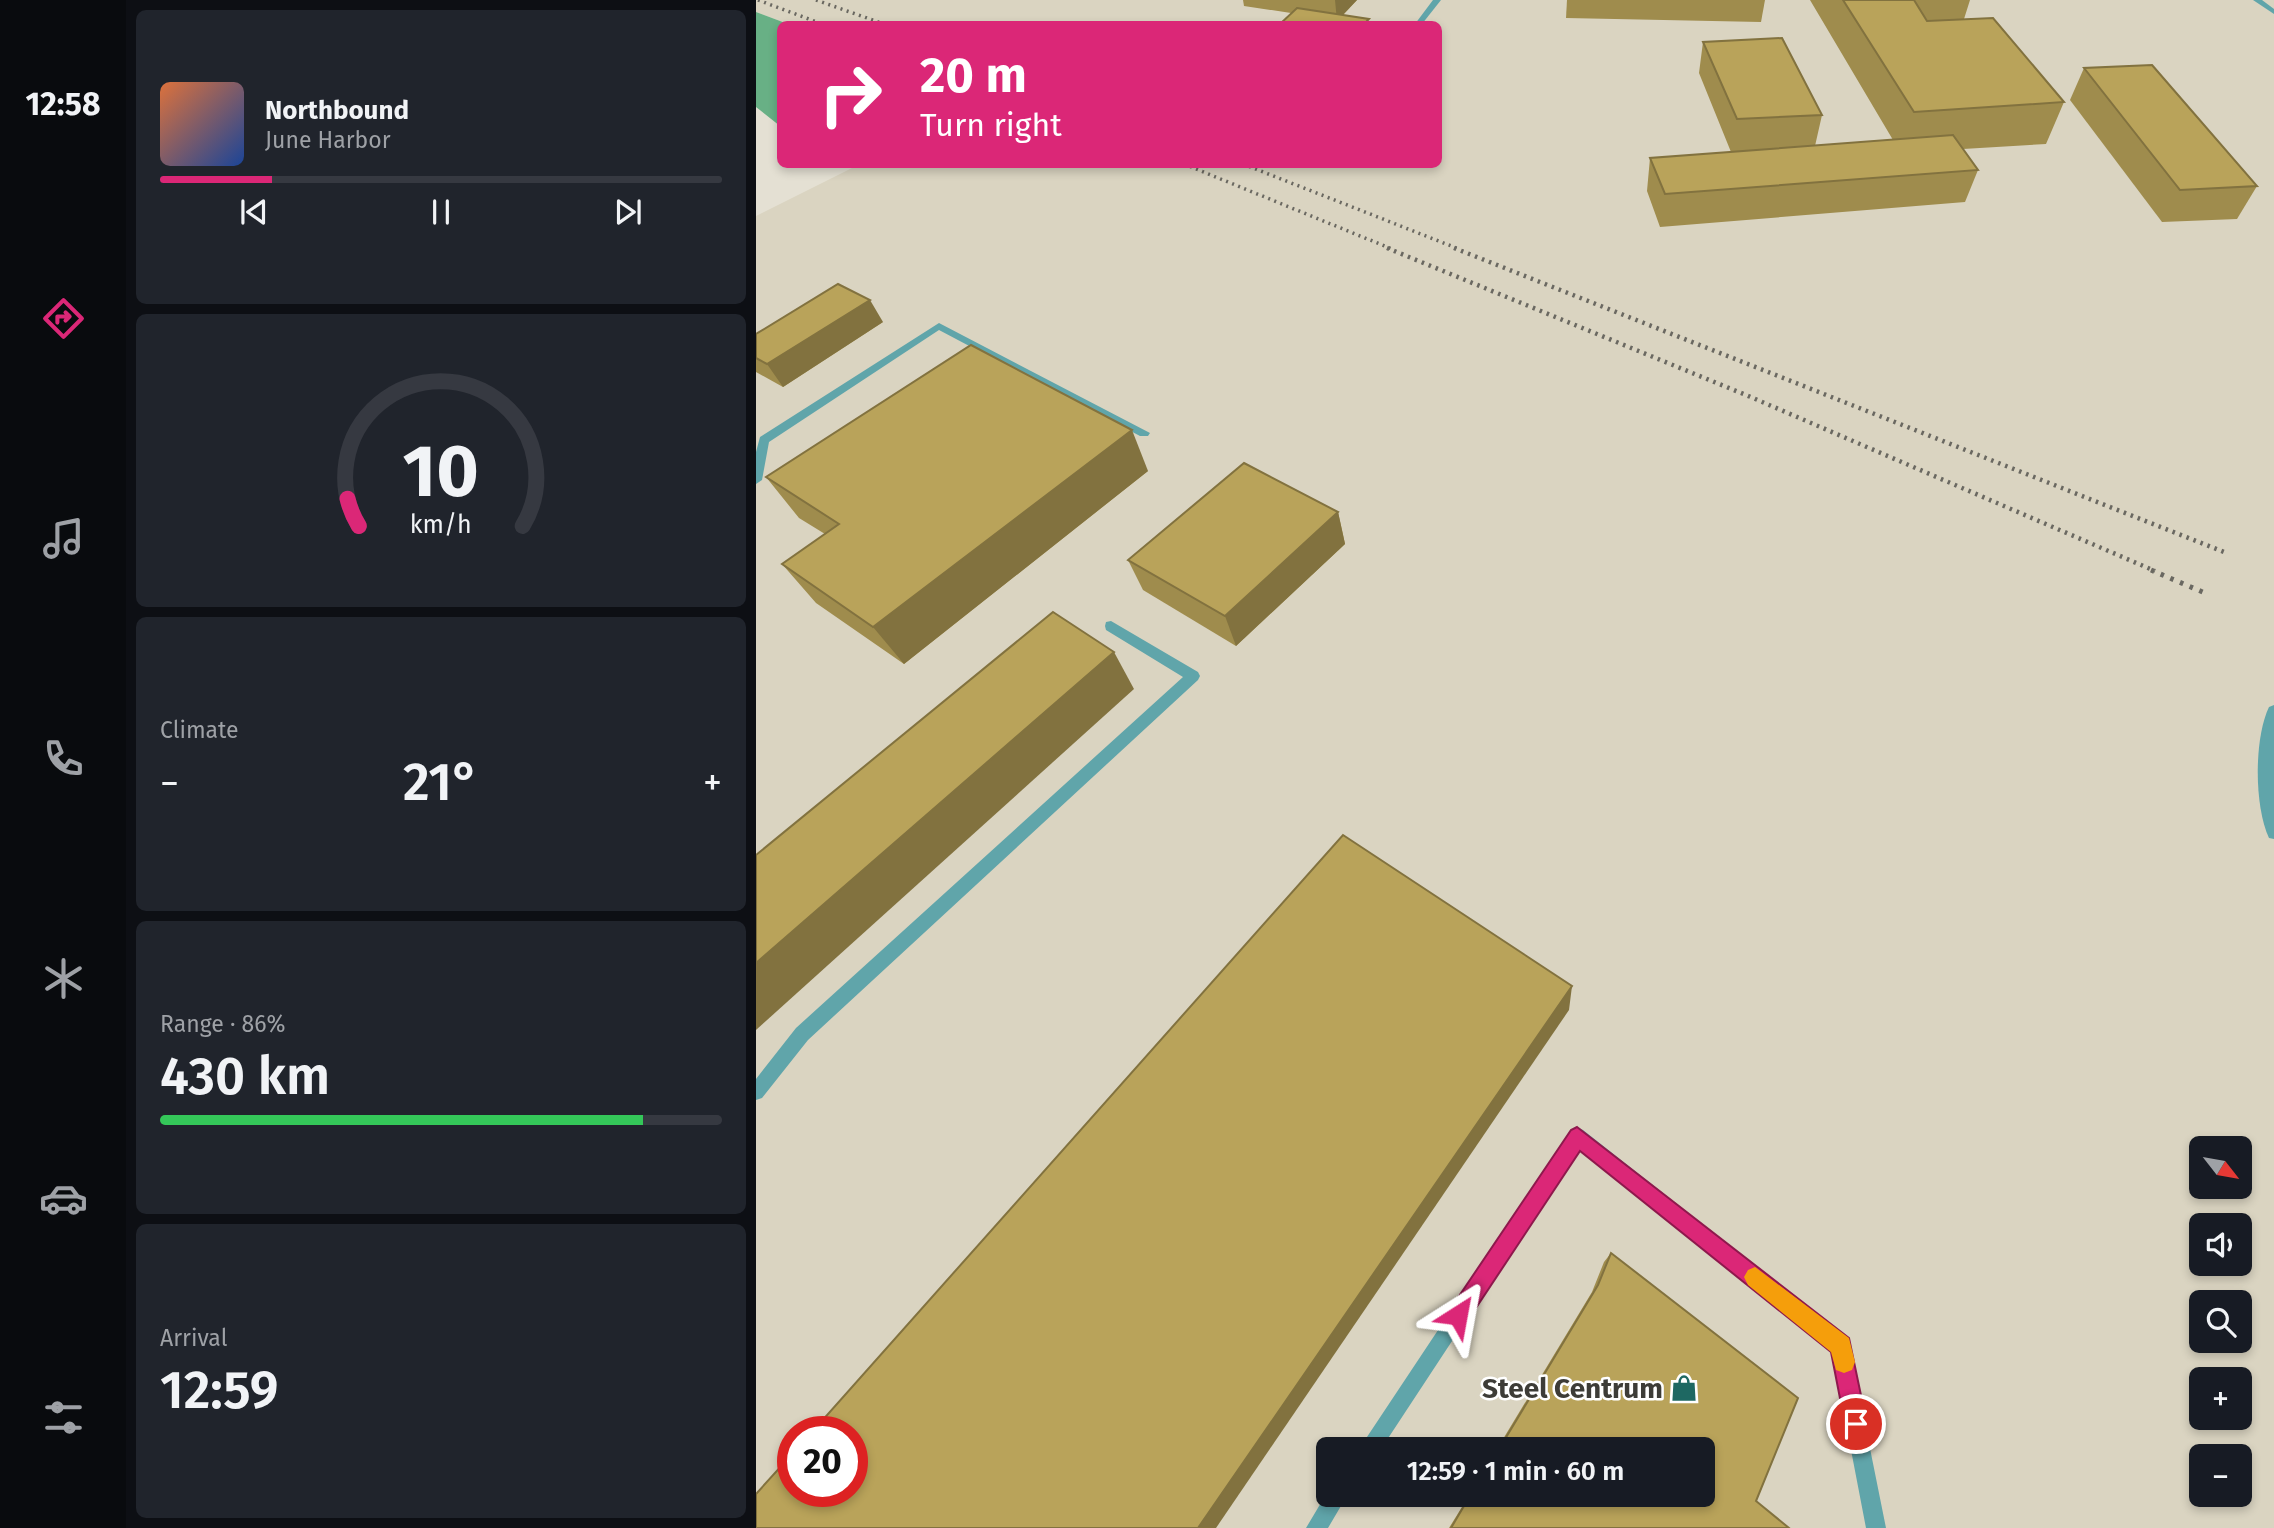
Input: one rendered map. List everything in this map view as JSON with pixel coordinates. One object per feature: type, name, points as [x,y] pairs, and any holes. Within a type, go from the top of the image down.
[{"type":"street","points":[[1420,21],[1437,0]]},
{"type":"street","points":[[2257,0],[2274,12]]},
{"type":"street","points":[[756,481],[764,440],[939,326],[1144,433]]},
{"type":"street","points":[[756,1092],[802,1034],[1193,676],[1111,626]]},
{"type":"street","points":[[2274,711],[2270,720],[2267,778],[2267,818],[2274,833]]},
{"type":"street","points":[[1376,1437],[1577,1136],[1841,1346],[1876,1528]]},
{"type":"street","points":[[1316,1528],[1330,1507]]},
{"type":"shaded area","points":[[756,0],[2274,0],[2274,1528],[756,1528],[756,216],[852,168],[1442,168],[1442,21],[780,21],[756,12]]},
{"type":"green space","points":[[756,12],[780,21],[777,21],[777,124],[756,107]]},
{"type":"building","points":[[1843,0],[1914,0],[1927,21],[1993,18],[2064,102],[1914,112]]},
{"type":"building","points":[[1297,8],[1369,19],[1367,21],[1283,21]]},
{"type":"building","points":[[1782,38],[1822,115],[1737,119],[1703,42]]},
{"type":"building","points":[[2152,65],[2257,186],[2180,190],[2084,68]]},
{"type":"building","points":[[1953,135],[1978,170],[1665,194],[1650,158]]},
{"type":"building","points":[[838,284],[870,300],[767,364],[756,358],[756,334]]},
{"type":"building","points":[[971,345],[1132,430],[873,627],[782,564],[839,524],[766,477]]},
{"type":"building","points":[[1244,463],[1338,512],[1225,616],[1128,560]]},
{"type":"building","points":[[1053,612],[1114,652],[756,963],[756,855]]},
{"type":"building","points":[[1343,835],[1572,986],[1198,1528],[756,1528],[756,1494],[777,1471],[777,1507],[868,1507],[868,1416],[826,1416]]},
{"type":"building","points":[[1611,1253],[1798,1398],[1756,1501],[1789,1528],[1451,1528],[1463,1507],[1715,1507],[1715,1437],[1506,1437],[1598,1285]]},
{"type":"railway","points":[[758,0],[814,21]]},
{"type":"railway","points":[[816,0],[876,21]]},
{"type":"railway","points":[[1194,168],[1392,249]]},
{"type":"railway","points":[[1253,168],[1459,249]]},
{"type":"railway","points":[[1387,248],[1746,395],[2155,571]]},
{"type":"railway","points":[[1454,248],[2224,552]]},
{"type":"railway","points":[[2151,570],[2205,593]]},
{"type":"slow traffic","points":[[1755,1277],[1841,1346],[1844,1362]]},
{"type":"place","name":"Steel Centrum","points":[[1684,1388]]},
{"type":"route","points":[[1458,1315],[1577,1136],[1841,1346],[1856,1424]]}]
